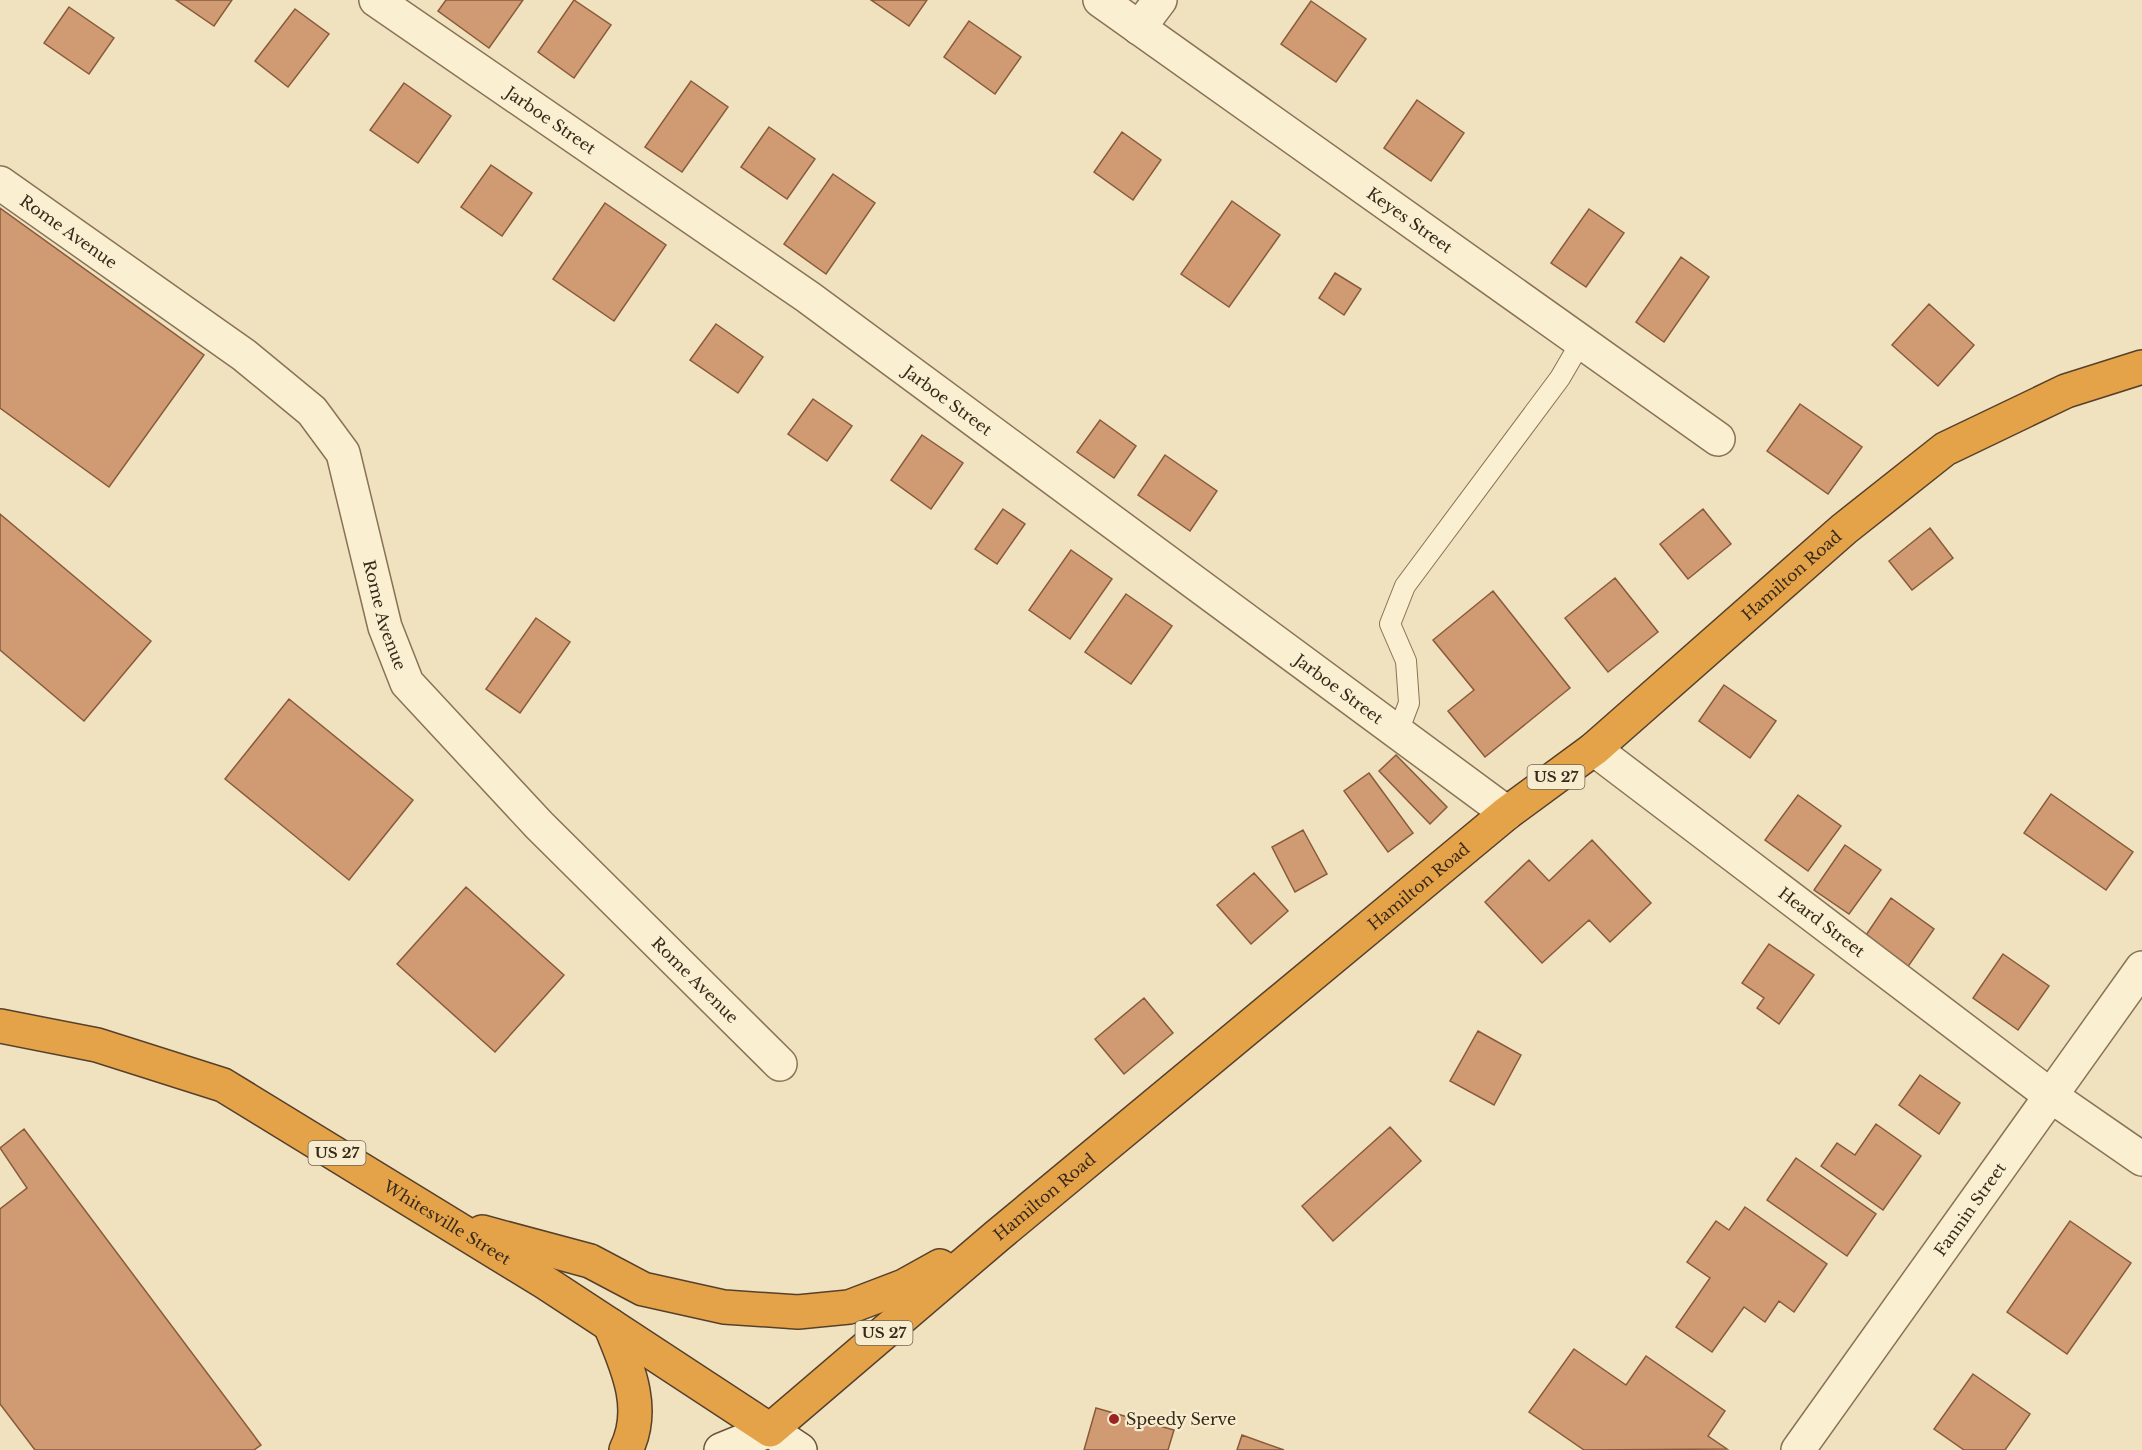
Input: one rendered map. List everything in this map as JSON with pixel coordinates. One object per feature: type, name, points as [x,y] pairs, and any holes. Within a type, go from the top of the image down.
[{"type":"highway","name":"Hamilton Road","points":[[770,1430],[997,1236],[1508,813],[1594,749],[1844,529],[1945,449],[2066,391],[2142,367]]},
{"type":"highway","name":"Whitesville Street","points":[[0,1026],[97,1045],[223,1085],[450,1223],[770,1430]]},
{"type":"highway","points":[[450,1223],[590,1261],[643,1289],[724,1306],[798,1312],[849,1307],[904,1286],[997,1236]]},
{"type":"highway","points":[[610,1325],[628,1368],[637,1406],[626,1450]]},
{"type":"street","name":"Jarboe Street","points":[[376,0],[808,297],[1508,813]]},
{"type":"street","name":"Keyes Street","points":[[1100,0],[1718,439]]},
{"type":"street","points":[[1139,28],[1160,0]]},
{"type":"street","name":"Rome Avenue","points":[[0,183],[244,355],[312,411],[343,453],[385,627],[407,683],[539,825],[780,1064]]},
{"type":"street","name":"Heard Street","points":[[1594,749],[2051,1096],[2142,1159]]},
{"type":"street","name":"Fannin Street","points":[[1798,1450],[2142,968]]},
{"type":"street","name":"Hamilton Road","points":[[721,1450],[770,1430]]},
{"type":"street","name":"Whitesville Street","points":[[770,1430],[800,1450]]},
{"type":"lane","points":[[1398,732],[1410,703],[1406,661],[1390,624],[1405,586],[1560,378],[1581,342]]},
{"type":"building","points":[[176,0],[232,0],[214,26]]},
{"type":"building","points":[[446,0],[523,0],[489,48],[438,11]]},
{"type":"building","points":[[574,0],[611,25],[574,78],[538,52]]},
{"type":"building","points":[[871,0],[927,0],[909,26]]},
{"type":"building","points":[[1311,1],[1366,39],[1336,82],[1281,44]]},
{"type":"building","points":[[69,7],[114,38],[89,74],[44,43]]},
{"type":"building","points":[[295,9],[329,34],[288,87],[255,61]]},
{"type":"building","points":[[969,21],[1021,57],[995,94],[944,57]]},
{"type":"building","points":[[691,81],[728,107],[682,172],[645,147]]},
{"type":"building","points":[[404,83],[451,116],[418,163],[370,130]]},
{"type":"building","points":[[1417,100],[1464,133],[1431,181],[1384,148]]},
{"type":"building","points":[[769,127],[815,159],[787,199],[741,167]]},
{"type":"building","points":[[1122,132],[1161,160],[1133,200],[1094,172]]},
{"type":"building","points":[[491,165],[532,193],[502,236],[461,207]]},
{"type":"building","points":[[833,174],[875,203],[826,274],[784,244]]},
{"type":"building","points":[[1232,201],[1280,235],[1229,307],[1181,274]]},
{"type":"building","points":[[605,203],[666,245],[614,321],[553,279]]},
{"type":"building","points":[[0,208],[204,355],[109,487],[0,408]]},
{"type":"building","points":[[1589,209],[1624,233],[1586,287],[1551,263]]},
{"type":"building","points":[[1681,257],[1709,277],[1664,342],[1636,322]]},
{"type":"building","points":[[1335,273],[1361,289],[1344,315],[1319,298]]},
{"type":"building","points":[[1929,304],[1974,345],[1938,386],[1892,345]]},
{"type":"building","points":[[716,324],[763,357],[738,393],[690,360]]},
{"type":"building","points":[[813,399],[852,426],[827,461],[788,434]]},
{"type":"building","points":[[1800,404],[1862,447],[1828,494],[1767,451]]},
{"type":"building","points":[[1100,420],[1136,446],[1114,478],[1077,452]]},
{"type":"building","points":[[922,435],[963,463],[931,509],[891,480]]},
{"type":"building","points":[[1165,455],[1217,491],[1190,531],[1138,495]]},
{"type":"building","points":[[1003,509],[1025,524],[997,564],[975,549]]},
{"type":"building","points":[[1703,509],[1731,544],[1688,579],[1660,544]]},
{"type":"building","points":[[0,514],[151,641],[84,721],[0,650]]},
{"type":"building","points":[[1930,528],[1953,558],[1912,590],[1889,561]]},
{"type":"building","points":[[1071,550],[1112,579],[1070,639],[1029,610]]},
{"type":"building","points":[[1615,578],[1658,632],[1608,672],[1565,618]]},
{"type":"building","points":[[1493,591],[1570,688],[1485,757],[1448,711],[1474,690],[1433,640]]},
{"type":"building","points":[[1126,594],[1172,626],[1131,684],[1085,652]]},
{"type":"building","points":[[536,618],[570,642],[520,713],[486,689]]},
{"type":"building","points":[[1724,685],[1776,721],[1750,758],[1699,721]]},
{"type":"building","points":[[289,699],[413,800],[349,880],[225,779]]},
{"type":"building","points":[[1396,755],[1447,807],[1430,824],[1379,771]]},
{"type":"building","points":[[1369,773],[1413,833],[1388,852],[1344,791]]},
{"type":"building","points":[[2051,794],[2133,852],[2106,890],[2024,833]]},
{"type":"building","points":[[1798,795],[1841,826],[1808,871],[1765,840]]},
{"type":"building","points":[[1303,830],[1327,874],[1295,892],[1272,847]]},
{"type":"building","points":[[1592,840],[1651,903],[1610,942],[1589,920],[1542,963],[1485,902],[1529,860],[1549,881]]},
{"type":"building","points":[[1845,845],[1881,870],[1849,914],[1814,890]]},
{"type":"building","points":[[1254,873],[1288,911],[1251,944],[1217,905]]},
{"type":"building","points":[[466,887],[564,975],[495,1052],[397,964]]},
{"type":"building","points":[[1891,898],[1934,929],[1907,968],[1864,938]]},
{"type":"building","points":[[1769,944],[1814,975],[1779,1024],[1757,1008],[1764,998],[1742,983]]},
{"type":"building","points":[[2003,954],[2049,986],[2018,1030],[1973,998]]},
{"type":"building","points":[[1144,998],[1173,1033],[1124,1074],[1095,1039]]},
{"type":"building","points":[[1478,1031],[1521,1055],[1494,1105],[1450,1081]]},
{"type":"building","points":[[1920,1075],[1960,1103],[1939,1134],[1899,1105]]},
{"type":"building","points":[[1876,1124],[1921,1156],[1883,1210],[1821,1166],[1837,1143],[1855,1155]]},
{"type":"building","points":[[1390,1127],[1421,1161],[1333,1241],[1302,1206]]},
{"type":"building","points":[[24,1129],[261,1445],[254,1450],[35,1450],[0,1404],[0,1209],[27,1188],[0,1148]]},
{"type":"building","points":[[1796,1158],[1876,1214],[1847,1256],[1767,1200]]},
{"type":"building","points":[[1745,1207],[1827,1264],[1794,1312],[1779,1301],[1765,1322],[1744,1307],[1712,1352],[1676,1327],[1710,1278],[1687,1262],[1716,1221],[1729,1230]]},
{"type":"building","points":[[2070,1221],[2131,1263],[2067,1354],[2007,1312]]},
{"type":"building","points":[[1574,1349],[1626,1385],[1646,1356],[1725,1411],[1708,1436],[1727,1449],[1584,1450],[1529,1412]]},
{"type":"building","points":[[1973,1374],[2030,1414],[2005,1450],[1964,1450],[1934,1429]]},
{"type":"building","name":"Speedy Serve","points":[[1096,1408],[1174,1430],[1168,1450],[1084,1450]]},
{"type":"building","points":[[1242,1435],[1284,1450],[1237,1450]]},
{"type":"place","name":"Speedy Serve","points":[[1114,1419]]}]
